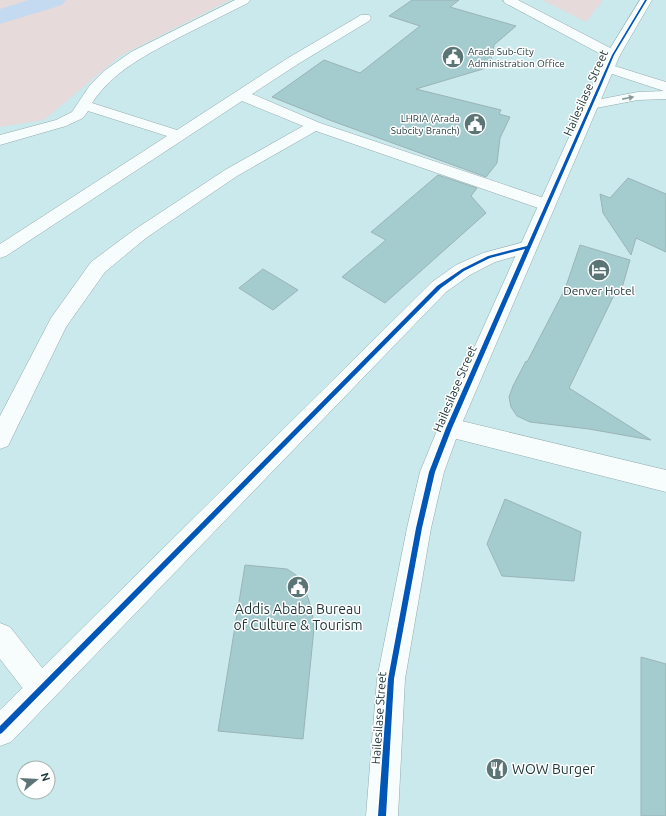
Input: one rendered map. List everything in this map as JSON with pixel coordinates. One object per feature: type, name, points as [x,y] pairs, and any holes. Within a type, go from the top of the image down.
[{"type":"street","points":[[0,140],[61,124],[78,115],[95,88],[109,74],[136,55],[244,0]]},
{"type":"street","points":[[509,0],[610,61],[666,87]]},
{"type":"street","name":"Hailesilase Street","points":[[382,816],[391,679],[430,479],[449,428],[610,61],[646,0]]},
{"type":"street","points":[[0,252],[293,61],[365,18]]},
{"type":"street","points":[[610,61],[666,77]]},
{"type":"street","points":[[241,95],[315,126],[547,205]]},
{"type":"street","points":[[591,105],[638,96],[666,95]]},
{"type":"street","points":[[84,106],[179,135]]},
{"type":"street","points":[[0,439],[58,323],[98,267],[140,234],[231,173],[315,126]]},
{"type":"street","points":[[0,731],[439,287],[463,270],[488,257],[528,247]]},
{"type":"street","points":[[449,428],[666,481]]},
{"type":"street","points":[[0,637],[41,689]]},
{"type":"shaded area","points":[[0,0],[230,0],[120,56],[44,120],[0,127]]},
{"type":"shaded area","points":[[542,0],[603,0],[586,22]]},
{"type":"building","points":[[412,0],[459,0],[450,7],[516,26],[494,45],[490,65],[483,69],[416,89],[501,110],[499,114],[510,117],[500,138],[497,163],[486,177],[332,121],[272,97],[324,60],[360,73],[420,26],[389,16]]},
{"type":"building","points":[[438,175],[477,188],[471,196],[486,213],[385,303],[342,277],[386,240],[371,232]]},
{"type":"building","points":[[628,178],[666,194],[666,252],[636,238],[631,255],[603,213],[600,194],[610,198]]},
{"type":"building","points":[[580,245],[630,260],[620,295],[615,293],[569,388],[651,440],[589,429],[530,422],[517,416],[511,407],[509,397],[513,386],[565,289]]},
{"type":"building","points":[[263,269],[298,290],[273,310],[239,288]]},
{"type":"building","points":[[505,499],[581,532],[574,581],[502,576],[487,544]]},
{"type":"building","points":[[245,565],[287,569],[296,575],[305,589],[312,610],[314,628],[303,739],[218,731]]},
{"type":"building","points":[[641,657],[666,664],[666,816],[641,816]]},
{"type":"waterway","points":[[0,17],[54,0]]},
{"type":"cycle path","points":[[382,816],[391,679],[419,528],[432,472],[449,428],[613,55],[646,0]]},
{"type":"cycle path","points":[[0,731],[439,287],[463,270],[489,257],[528,247]]},
{"type":"place","name":"Arada Sub-City Administration Office","points":[[453,57]]},
{"type":"place","name":"LHRIA (Arada Subcity Branch)","points":[[475,124]]},
{"type":"place","name":"Denver Hotel","points":[[599,270]]},
{"type":"place","name":"Addis Ababa Bureau of Culture & Tourism","points":[[298,587]]},
{"type":"place","name":"WOW Burger","points":[[497,769]]}]
